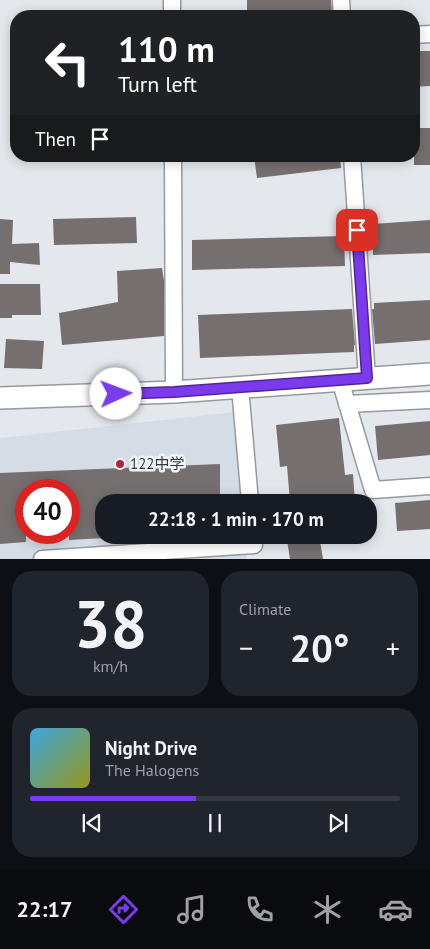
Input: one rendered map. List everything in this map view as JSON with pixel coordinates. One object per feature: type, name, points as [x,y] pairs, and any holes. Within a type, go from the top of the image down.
[{"type":"street","points":[[173,162],[174,392]]},
{"type":"street","points":[[352,162],[367,378]]},
{"type":"street","points":[[0,398],[174,392],[430,374]]},
{"type":"street","points":[[340,380],[373,490],[430,486]]},
{"type":"street","points":[[240,387],[249,494]]},
{"type":"street","points":[[347,404],[430,400]]},
{"type":"street","points":[[42,559],[254,546]]},
{"type":"shaded area","name":"122中学","points":[[235,412],[241,494],[95,494],[95,544],[246,544],[247,559],[0,559],[0,438]]},
{"type":"building","points":[[247,0],[331,0],[332,10],[247,10]]},
{"type":"building","points":[[420,51],[430,51],[430,86],[420,87]]},
{"type":"building","points":[[420,128],[430,128],[430,165],[414,165],[414,162],[420,162]]},
{"type":"building","points":[[255,162],[340,162],[341,168],[257,178]]},
{"type":"building","points":[[136,217],[137,243],[54,245],[53,219]]},
{"type":"building","points":[[0,219],[13,220],[12,244],[39,243],[40,265],[10,262],[10,274],[0,274]]},
{"type":"building","points":[[430,220],[430,253],[373,255],[373,224]]},
{"type":"building","points":[[344,236],[345,266],[192,270],[192,240]]},
{"type":"building","points":[[162,268],[164,281],[164,336],[62,345],[59,313],[118,302],[117,271]]},
{"type":"building","points":[[0,284],[40,284],[41,315],[12,315],[12,318],[0,318]]},
{"type":"building","points":[[430,300],[430,340],[375,344],[372,309],[374,309],[374,303]]},
{"type":"building","points":[[352,309],[354,352],[200,358],[198,315]]},
{"type":"building","points":[[6,339],[44,341],[42,369],[4,368]]},
{"type":"building","points":[[339,418],[345,475],[353,474],[354,494],[289,494],[287,466],[280,467],[276,425]]},
{"type":"building","points":[[430,421],[430,455],[378,460],[375,426]]},
{"type":"building","points":[[220,464],[220,494],[95,494],[95,539],[80,539],[80,479],[15,479],[15,543],[0,544],[0,473]]},
{"type":"building","points":[[430,500],[430,529],[397,531],[395,503]]},
{"type":"building","points":[[288,544],[320,544],[323,559],[290,559]]},
{"type":"place","name":"122中学","points":[[120,464]]},
{"type":"route","points":[[116,394],[174,392],[367,378],[357,230]]}]
